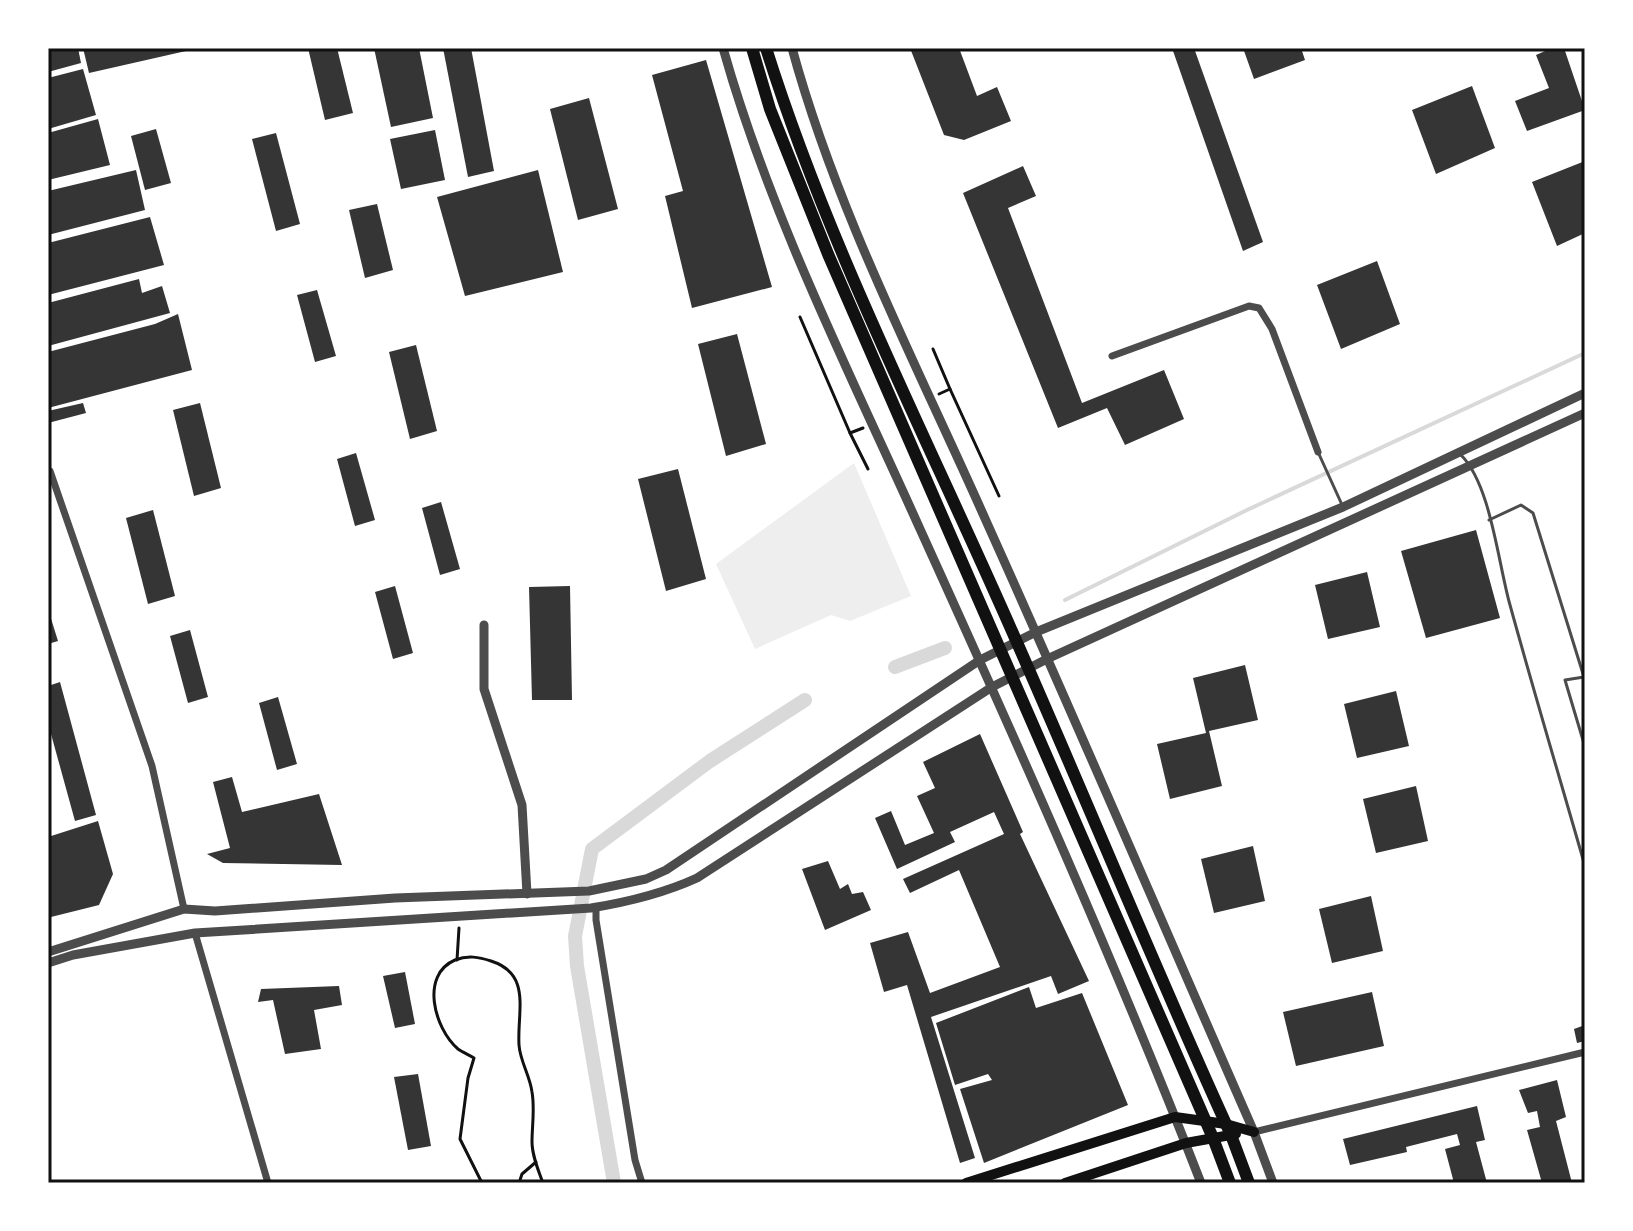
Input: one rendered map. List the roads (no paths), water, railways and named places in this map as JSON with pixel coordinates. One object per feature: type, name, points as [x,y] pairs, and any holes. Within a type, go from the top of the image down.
[{"type":"highway","points":[[752,48],[770,109],[822,240],[1230,1183]]},
{"type":"highway","points":[[766,48],[783,103],[841,250],[1029,668],[1249,1183]]},
{"type":"main road","points":[[966,1183],[1175,1117],[1254,1132]]},
{"type":"main road","points":[[1065,1183],[1186,1143],[1213,1138],[1228,1129]]},
{"type":"street","points":[[723,48],[742,116],[792,246],[992,687],[1201,1183]]},
{"type":"street","points":[[792,48],[806,97],[860,240],[1036,632],[1254,1132],[1273,1183]]},
{"type":"street","points":[[1112,356],[1249,306],[1259,308],[1272,329],[1318,452]]},
{"type":"street","points":[[48,952],[184,909],[215,911],[395,898],[589,891],[646,879],[666,870],[999,650],[1036,632],[1343,507],[1585,393]]},
{"type":"street","points":[[48,963],[73,955],[195,933],[594,908],[652,896],[697,878],[992,687],[1585,413]]},
{"type":"street","points":[[50,471],[152,766],[184,909]]},
{"type":"street","points":[[484,625],[484,689],[522,805],[527,894]]},
{"type":"street","points":[[594,908],[635,1160],[642,1183]]},
{"type":"street","points":[[195,933],[268,1183]]},
{"type":"street","points":[[1254,1132],[1585,1052]]},
{"type":"lane","points":[[1318,452],[1343,507]]},
{"type":"lane","points":[[1458,452],[1470,464],[1483,495],[1509,603],[1585,866]]},
{"type":"lane","points":[[1489,520],[1521,505],[1533,513],[1584,677],[1565,680],[1585,747]]},
{"type":"waterway","points":[[1065,600],[1247,510],[1585,353]]},
{"type":"waterway","points":[[895,667],[945,648]]},
{"type":"waterway","points":[[614,1183],[577,966],[575,936],[592,849],[710,761],[805,700]]}]
